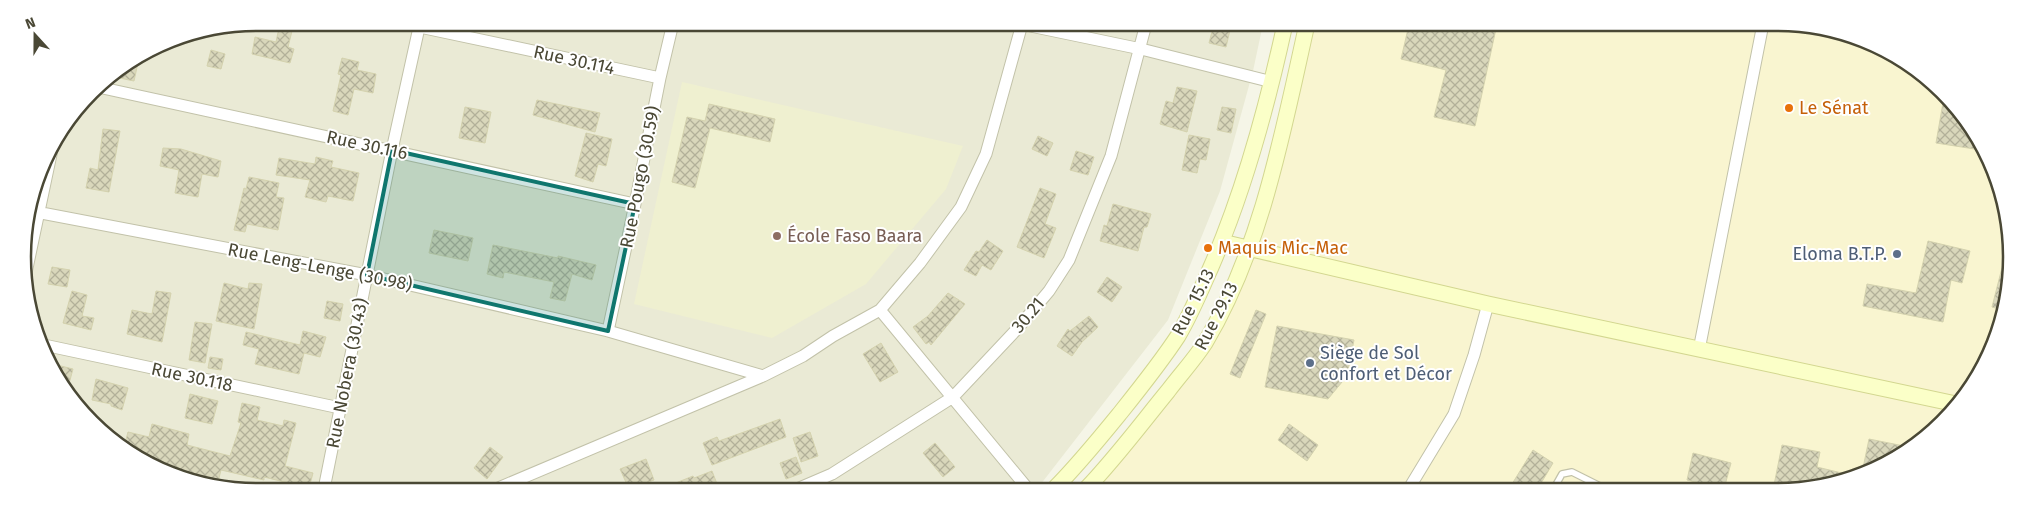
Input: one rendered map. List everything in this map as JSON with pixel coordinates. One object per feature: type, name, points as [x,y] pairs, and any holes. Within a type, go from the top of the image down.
[{"type":"main road","name":"Rue 15.13","points":[[1061,483],[1116,418],[1178,335],[1200,291],[1222,242],[1249,165],[1272,82],[1283,31]]},
{"type":"main road","name":"Rue 29.13","points":[[1092,483],[1130,439],[1204,343],[1227,299],[1248,249],[1272,178],[1305,31]]},
{"type":"main road","points":[[1222,242],[1488,304],[1950,403]]},
{"type":"street","name":"Rue Nobera (30.43)","points":[[325,483],[392,150],[419,31]]},
{"type":"street","name":"Rue 30.114","points":[[447,31],[660,78]]},
{"type":"street","name":"Rue Pougo (30.59)","points":[[608,331],[671,31]]},
{"type":"street","points":[[523,483],[763,376],[803,356],[833,336],[880,310],[920,263],[961,207],[986,154],[1019,31]]},
{"type":"street","points":[[1055,31],[1141,49],[1272,82]]},
{"type":"street","name":"30.21","points":[[812,483],[832,474],[953,397],[1017,330],[1049,291],[1069,260],[1111,156],[1145,31]]},
{"type":"street","points":[[1699,350],[1762,31]]},
{"type":"street","name":"Rue 30.116","points":[[106,89],[635,204]]},
{"type":"street","name":"Rue Leng-Lenge (30.98)","points":[[36,211],[367,275],[608,331],[763,376]]},
{"type":"street","points":[[1412,483],[1454,414],[1474,355],[1488,304]]},
{"type":"street","points":[[880,310],[1022,483]]},
{"type":"street","name":"Rue 30.118","points":[[50,346],[340,408]]},
{"type":"lane","points":[[1556,483],[1562,474],[1572,472],[1594,483]]},
{"type":"highlighted area","points":[[392,150],[635,204],[608,331],[367,275]]},
{"type":"shaded area","points":[[257,31],[1262,31],[1253,71],[1220,191],[1168,320],[1042,483],[257,483],[228,481],[199,475],[171,466],[144,453],[97,417],[61,370],[48,343],[39,315],[33,286],[31,257],[33,228],[43,184],[61,144],[87,108],[108,87],[144,61],[184,43],[228,33]]},
{"type":"shaded area","points":[[1305,31],[1777,31],[1806,33],[1835,39],[1863,48],[1890,61],[1937,97],[1973,144],[1986,171],[1995,199],[2001,228],[2003,257],[2001,286],[1991,330],[1973,370],[1947,406],[1926,427],[1890,453],[1863,466],[1835,475],[1806,481],[1777,483],[1084,483],[1205,343],[1248,249]]},
{"type":"shaded area","name":"École Faso Baara","points":[[682,82],[963,146],[946,189],[866,284],[772,338],[634,304]]},
{"type":"building","points":[[278,31],[292,31],[288,47],[294,49],[290,63],[252,54],[255,37],[276,42]]},
{"type":"building","points":[[1212,31],[1230,31],[1226,47],[1209,43]]},
{"type":"building","points":[[1408,31],[1495,31],[1475,126],[1434,117],[1446,70],[1401,59]]},
{"type":"building","points":[[211,50],[225,54],[221,69],[207,66]]},
{"type":"building","points":[[342,58],[359,62],[357,70],[376,74],[373,93],[354,89],[348,115],[333,111],[341,75],[338,74]]},
{"type":"building","points":[[137,65],[134,81],[120,78]]},
{"type":"building","points":[[1177,87],[1197,91],[1187,132],[1160,124],[1166,101],[1173,103]]},
{"type":"building","points":[[537,100],[600,113],[595,132],[533,115]]},
{"type":"building","points":[[1943,103],[1975,149],[1936,143]]},
{"type":"building","points":[[709,104],[775,119],[770,142],[710,128],[695,188],[672,182],[687,117],[705,121]]},
{"type":"building","points":[[465,107],[491,112],[485,143],[459,138]]},
{"type":"building","points":[[1222,107],[1236,109],[1231,133],[1217,130]]},
{"type":"building","points":[[103,129],[120,131],[109,192],[86,188],[90,168],[98,170]]},
{"type":"building","points":[[586,133],[612,139],[606,166],[598,164],[593,182],[575,176]]},
{"type":"building","points":[[1189,135],[1210,139],[1206,160],[1200,159],[1197,173],[1182,170]]},
{"type":"building","points":[[1038,136],[1053,143],[1047,156],[1032,149]]},
{"type":"building","points":[[163,148],[181,149],[221,161],[218,177],[202,174],[198,197],[175,193],[179,170],[160,166]]},
{"type":"building","points":[[1076,151],[1094,157],[1088,175],[1070,170]]},
{"type":"building","points":[[316,157],[333,161],[331,167],[359,173],[353,201],[328,196],[326,202],[305,197],[310,180],[276,175],[279,158],[315,164]]},
{"type":"building","points":[[249,177],[279,183],[276,197],[284,198],[278,230],[247,224],[245,232],[234,230],[244,188],[246,189]]},
{"type":"building","points":[[1040,188],[1056,194],[1045,224],[1056,228],[1044,258],[1017,247]]},
{"type":"building","points":[[1113,204],[1151,214],[1147,227],[1144,227],[1138,251],[1100,241],[1104,225],[1107,226]]},
{"type":"building","points":[[434,230],[473,238],[468,261],[429,253]]},
{"type":"building","points":[[987,240],[1003,251],[991,270],[982,265],[976,276],[964,270],[976,251],[979,252]]},
{"type":"building","points":[[1928,241],[1970,251],[1962,283],[1951,280],[1943,322],[1863,306],[1867,284],[1916,293]]},
{"type":"building","points":[[493,245],[558,258],[558,256],[596,265],[592,280],[572,274],[565,301],[550,298],[554,282],[504,272],[503,278],[487,274]]},
{"type":"building","points":[[2002,266],[1996,308],[1992,307]]},
{"type":"building","points":[[52,267],[70,270],[67,287],[48,284]]},
{"type":"building","points":[[1107,277],[1122,287],[1112,302],[1097,292]]},
{"type":"building","points":[[224,283],[248,289],[249,283],[262,284],[254,329],[216,321]]},
{"type":"building","points":[[72,291],[87,295],[82,316],[94,318],[91,330],[63,323]]},
{"type":"building","points":[[156,291],[171,293],[162,342],[127,334],[132,310],[152,314]]},
{"type":"building","points":[[948,293],[965,304],[931,345],[929,342],[926,344],[913,327],[928,316]]},
{"type":"building","points":[[327,301],[343,304],[340,321],[324,318]]},
{"type":"building","points":[[1256,310],[1266,314],[1240,378],[1230,374]]},
{"type":"building","points":[[1089,316],[1098,327],[1082,342],[1072,356],[1057,346],[1068,329],[1070,331]]},
{"type":"building","points":[[195,322],[212,324],[205,363],[189,360]]},
{"type":"building","points":[[1277,326],[1354,340],[1347,376],[1328,399],[1265,387]]},
{"type":"building","points":[[303,331],[326,337],[320,357],[304,353],[299,374],[255,364],[259,349],[243,345],[246,332],[300,345]]},
{"type":"building","points":[[881,343],[898,372],[880,382],[863,354]]},
{"type":"building","points":[[210,357],[223,359],[221,370],[208,368]]},
{"type":"building","points":[[59,365],[73,369],[69,382]]},
{"type":"building","points":[[96,379],[128,388],[122,410],[111,406],[111,404],[92,400]]},
{"type":"building","points":[[190,394],[218,401],[212,424],[185,418]]},
{"type":"building","points":[[242,403],[260,407],[257,420],[283,426],[284,420],[296,423],[285,466],[313,473],[310,483],[289,483],[264,477],[264,480],[221,470],[219,479],[199,475],[171,466],[144,453],[126,440],[128,432],[149,437],[152,424],[189,434],[187,445],[230,456],[241,423],[238,422]]},
{"type":"building","points":[[780,419],[786,437],[712,465],[703,443],[717,437],[719,441]]},
{"type":"building","points":[[1289,424],[1318,445],[1307,461],[1278,440]]},
{"type":"building","points":[[810,432],[818,456],[801,462],[793,438]]},
{"type":"building","points":[[1869,439],[1901,445],[1890,453],[1863,466]]},
{"type":"building","points":[[935,443],[955,467],[943,477],[923,453]]},
{"type":"building","points":[[1782,445],[1820,452],[1817,467],[1842,473],[1806,481],[1774,483]]},
{"type":"building","points":[[490,447],[503,457],[487,479],[474,468]]},
{"type":"building","points":[[1533,450],[1553,463],[1541,483],[1513,483]]},
{"type":"building","points":[[1693,453],[1731,463],[1726,483],[1699,483],[1687,480]]},
{"type":"building","points":[[796,457],[802,473],[786,479],[780,463]]},
{"type":"building","points":[[646,459],[654,480],[646,483],[626,483],[620,469]]},
{"type":"building","points":[[712,471],[717,483],[676,483],[693,476],[694,478]]},
{"type":"place","name":"Le Sénat","points":[[1789,108]]},
{"type":"place","name":"École Faso Baara","points":[[777,236]]},
{"type":"place","name":"Maquis Mic-Mac","points":[[1208,248]]},
{"type":"place","name":"Eloma B.T.P.","points":[[1897,254]]},
{"type":"place","name":"Siège de Sol confort et Décor","points":[[1310,363]]}]
